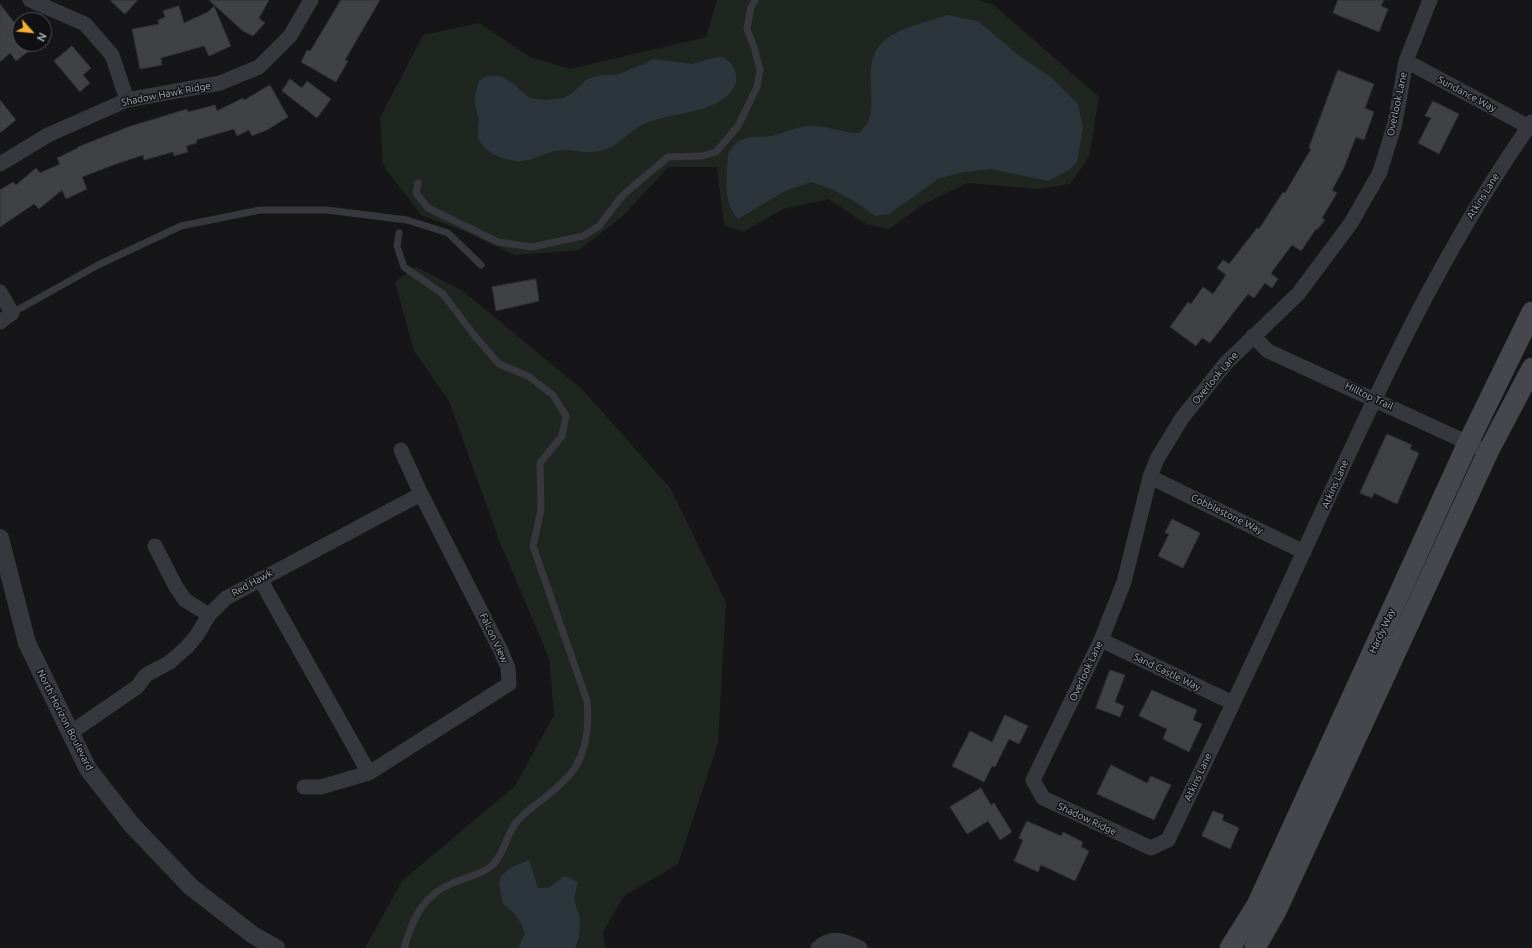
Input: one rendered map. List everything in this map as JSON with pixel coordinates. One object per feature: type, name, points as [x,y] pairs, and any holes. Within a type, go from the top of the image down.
[{"type":"main road","name":"Hardy Way","points":[[1230,948],[1257,905],[1468,443],[1532,312]]},
{"type":"main road","points":[[1255,948],[1276,911],[1488,452],[1532,368]]},
{"type":"street","points":[[30,0],[85,24],[112,55],[127,100]]},
{"type":"street","name":"Shadow Hawk Ridge","points":[[0,164],[48,135],[127,100],[220,83],[259,67],[290,36],[311,0]]},
{"type":"street","name":"Overlook Lane","points":[[1033,780],[1101,640],[1124,582],[1150,477],[1157,459],[1182,418],[1226,362],[1298,294],[1351,223],[1376,178],[1395,123],[1406,61],[1430,0]]},
{"type":"street","name":"Sundance Way","points":[[1406,61],[1530,124]]},
{"type":"street","name":"Atkins Lane","points":[[1151,848],[1168,840],[1304,552],[1374,398],[1442,265],[1480,200],[1530,124]]},
{"type":"street","points":[[0,292],[12,313],[0,322]]},
{"type":"street","name":"Hilltop Trail","points":[[1253,336],[1268,351],[1374,398],[1488,452]]},
{"type":"street","name":"Falcon View","points":[[304,787],[322,787],[369,773],[509,684],[508,668],[501,651],[421,494],[401,450]]},
{"type":"street","name":"Cobblestone Way","points":[[1150,477],[1304,552]]},
{"type":"street","name":"Red Hawk","points":[[70,733],[137,687],[146,675],[170,662],[197,635],[209,615],[226,598],[421,494]]},
{"type":"street","name":"North Horizon Boulevard","points":[[0,538],[27,643],[88,769],[131,824],[191,887],[253,935],[276,948]]},
{"type":"street","points":[[155,546],[176,587],[186,600],[209,615]]},
{"type":"street","points":[[260,579],[369,773]]},
{"type":"street","name":"Sand Castle Way","points":[[1101,640],[1233,703]]},
{"type":"street","name":"Shadow Ridge","points":[[1033,780],[1043,798],[1151,848]]},
{"type":"street","points":[[821,945],[841,939],[860,948]]},
{"type":"lane","points":[[418,183],[416,193],[428,208],[498,242],[532,247],[583,236],[599,226],[623,195],[668,157],[702,156],[716,152],[738,126],[757,87],[760,70],[754,47],[747,29],[751,7],[755,0]]},
{"type":"lane","points":[[12,313],[98,265],[181,226],[260,210],[328,210],[407,220],[448,233],[481,265]]},
{"type":"lane","points":[[399,233],[397,246],[404,267],[443,294],[474,335],[500,364],[528,376],[553,395],[566,416],[562,436],[540,462],[541,510],[533,546],[585,694],[589,721],[583,748],[576,766],[542,801],[526,811],[515,825],[500,856],[489,868],[442,887],[427,899],[410,926],[404,948]]},
{"type":"shaded area","points":[[717,0],[979,0],[994,5],[1099,97],[1089,157],[1070,184],[1037,189],[967,183],[924,204],[889,229],[866,224],[828,199],[783,209],[743,232],[724,225],[717,167],[668,167],[623,216],[579,250],[514,255],[464,231],[421,215],[383,165],[380,118],[423,35],[479,23],[530,57],[570,69],[706,37]]},
{"type":"shaded area","points":[[947,15],[978,21],[1017,54],[1053,79],[1078,104],[1083,128],[1077,162],[1070,169],[1049,181],[991,169],[963,172],[938,179],[889,214],[875,216],[859,204],[834,190],[811,182],[783,192],[738,219],[730,204],[727,188],[728,154],[735,144],[745,138],[771,136],[805,126],[816,126],[859,133],[867,124],[870,115],[872,105],[871,70],[877,49],[891,35],[915,25]]},
{"type":"shaded area","points":[[724,57],[732,65],[736,75],[735,85],[728,95],[710,106],[659,119],[643,125],[616,144],[603,150],[589,152],[562,150],[551,152],[525,161],[514,161],[491,153],[479,140],[475,95],[479,81],[487,76],[501,76],[514,84],[529,98],[546,100],[564,98],[572,93],[587,79],[601,75],[616,75],[653,59],[692,64],[713,58]]},
{"type":"shaded area","points":[[416,267],[463,291],[583,390],[671,489],[726,603],[718,743],[678,864],[624,896],[603,932],[605,948],[365,948],[402,881],[515,786],[554,715],[549,658],[499,540],[449,401],[414,351],[395,282]]},
{"type":"shaded area","points":[[529,860],[538,888],[548,888],[565,876],[578,882],[574,899],[580,919],[579,937],[575,948],[518,948],[525,934],[522,925],[515,914],[503,904],[499,884],[501,876],[511,867]]},
{"type":"building","points":[[110,0],[138,0],[125,14]]},
{"type":"building","points":[[209,0],[269,0],[259,18],[265,23],[253,36],[243,31]]},
{"type":"building","points":[[341,0],[380,0],[345,60],[348,61],[336,82],[301,62],[307,50],[310,51]]},
{"type":"building","points":[[1338,0],[1384,0],[1381,6],[1388,9],[1379,32],[1333,13]]},
{"type":"building","points":[[0,4],[12,20],[12,52],[28,52],[16,61],[10,53],[0,62]]},
{"type":"building","points":[[179,6],[184,23],[208,12],[214,6],[231,46],[209,56],[204,46],[161,58],[162,65],[140,69],[132,29],[159,24],[158,20],[165,17],[163,11]]},
{"type":"building","points":[[72,46],[91,68],[83,75],[90,83],[80,92],[54,61]]},
{"type":"building","points":[[1338,70],[1374,84],[1365,108],[1374,112],[1364,140],[1356,137],[1343,170],[1332,190],[1337,193],[1322,218],[1325,220],[1317,230],[1316,229],[1301,251],[1292,245],[1271,273],[1278,279],[1272,288],[1265,283],[1254,298],[1248,294],[1210,343],[1202,338],[1196,346],[1170,327],[1188,302],[1191,304],[1203,287],[1213,294],[1226,275],[1217,268],[1223,260],[1229,264],[1257,228],[1259,229],[1283,192],[1285,193],[1311,149],[1309,148]]},
{"type":"building","points":[[290,79],[302,88],[307,81],[331,99],[317,118],[282,91]]},
{"type":"building","points":[[270,85],[288,117],[267,130],[252,136],[249,130],[237,136],[234,129],[196,140],[197,143],[186,146],[188,152],[174,156],[173,152],[144,160],[143,155],[116,164],[82,177],[87,189],[66,199],[62,190],[39,209],[34,204],[0,227],[0,190],[13,182],[16,185],[36,168],[40,173],[60,164],[57,158],[78,147],[128,127],[187,109],[188,112],[215,105],[217,111],[243,98],[244,100]]},
{"type":"building","points":[[0,100],[16,120],[0,133]]},
{"type":"building","points":[[1433,101],[1459,114],[1439,154],[1418,143],[1431,118],[1425,116]]},
{"type":"building","points":[[536,279],[539,301],[496,311],[492,287]]},
{"type":"building","points":[[1387,434],[1412,445],[1410,449],[1419,453],[1397,504],[1374,493],[1372,498],[1360,493]]},
{"type":"building","points":[[1172,519],[1200,533],[1183,568],[1158,556],[1169,534],[1165,533]]},
{"type":"building","points":[[1110,670],[1125,675],[1115,702],[1124,706],[1120,717],[1096,708]]},
{"type":"building","points":[[1152,690],[1197,710],[1193,720],[1202,724],[1189,752],[1163,739],[1167,729],[1139,716]]},
{"type":"building","points":[[1005,715],[1028,726],[1019,744],[1009,739],[995,767],[992,766],[984,782],[952,766],[970,731],[992,742]]},
{"type":"building","points":[[1111,765],[1147,783],[1151,776],[1171,785],[1154,820],[1097,794]]},
{"type":"building","points":[[981,788],[991,805],[994,803],[1012,832],[1000,840],[988,821],[967,834],[950,807]]},
{"type":"building","points":[[1213,811],[1224,815],[1222,820],[1239,828],[1230,849],[1202,836]]},
{"type":"building","points":[[1027,821],[1061,836],[1063,832],[1083,842],[1081,847],[1089,851],[1075,881],[1041,865],[1038,872],[1014,861],[1023,840],[1019,838]]}]
